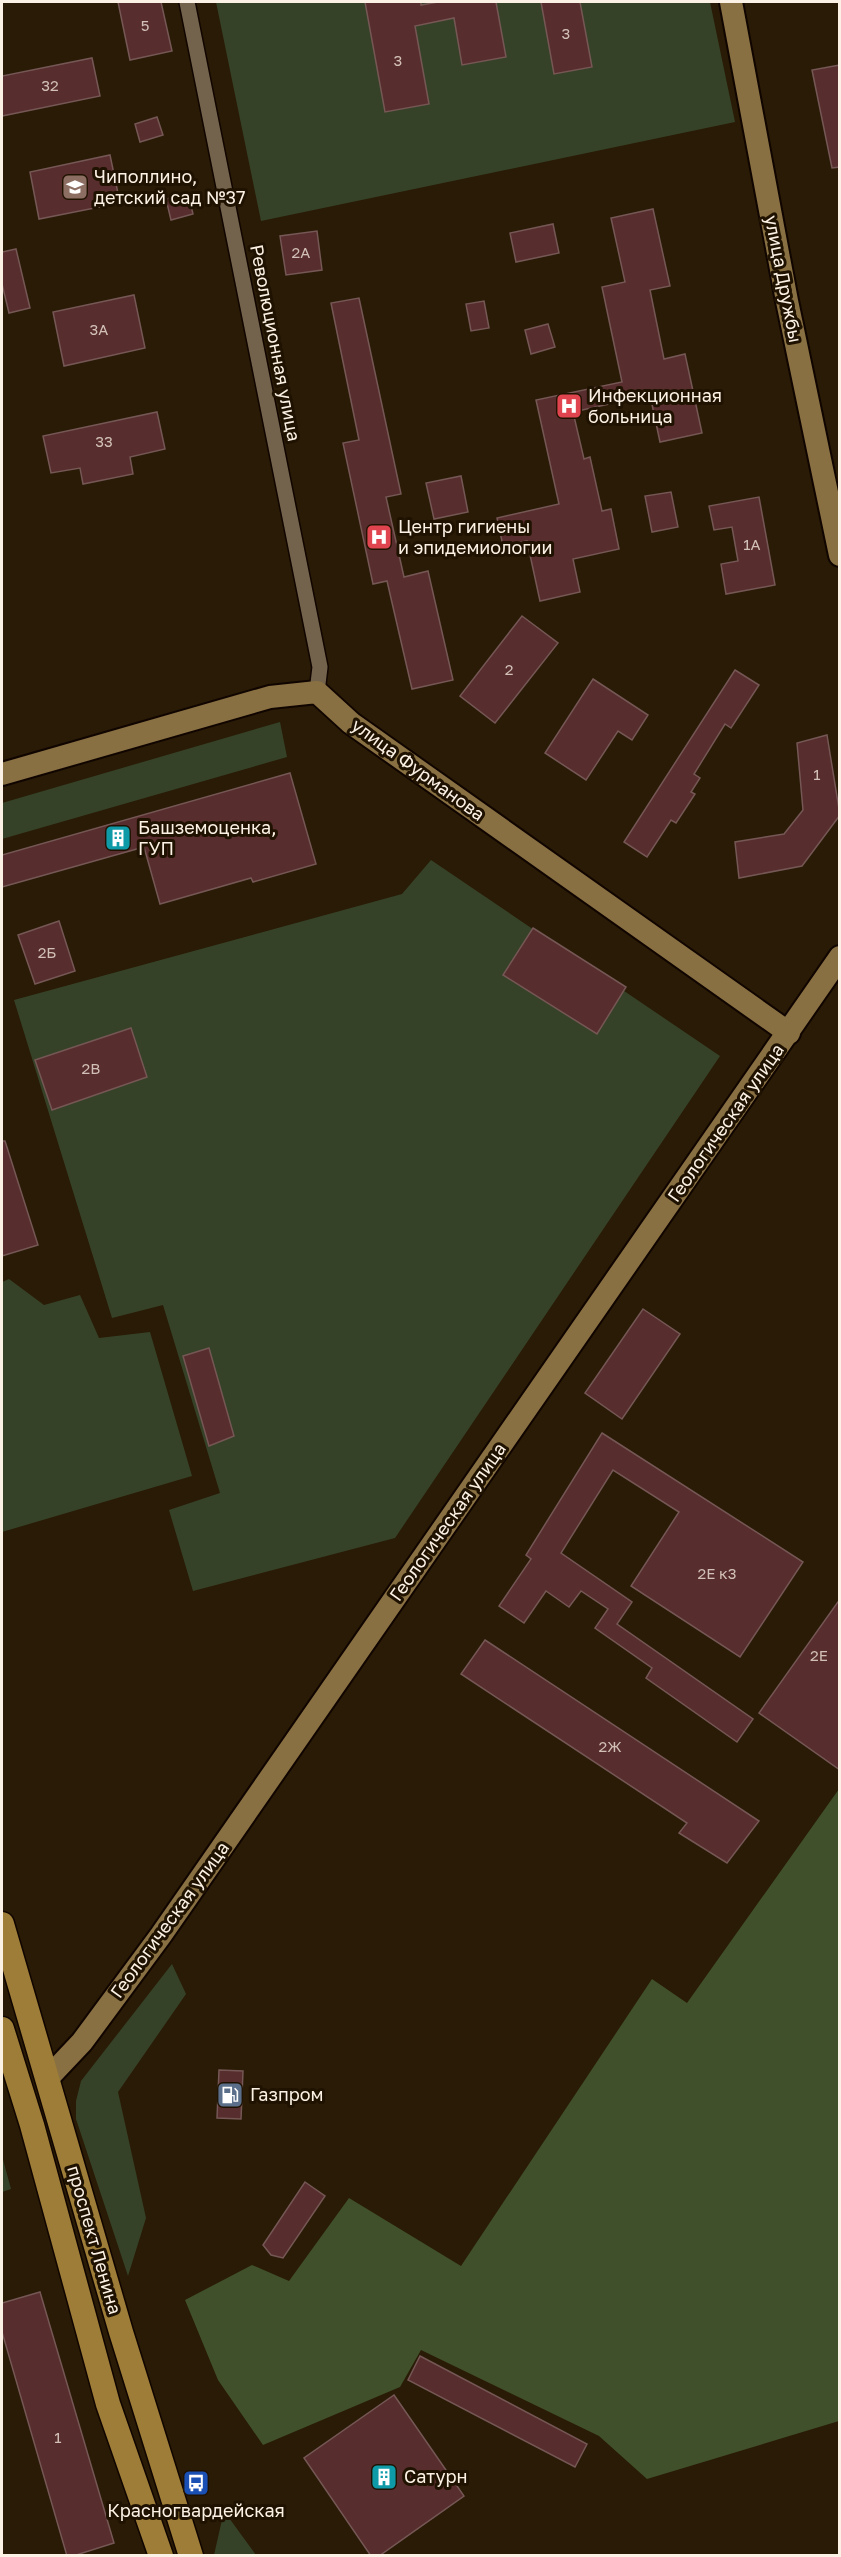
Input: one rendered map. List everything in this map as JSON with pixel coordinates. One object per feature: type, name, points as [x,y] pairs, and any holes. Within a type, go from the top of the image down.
[{"type":"main road","name":"улица Дружбы","points":[[731,2],[787,301],[840,555]]},
{"type":"main road","points":[[2,774],[270,697],[317,692]]},
{"type":"main road","name":"улица Фурманова","points":[[317,692],[351,723],[789,1033]]},
{"type":"main road","name":"Геологическая улица","points":[[46,2079],[82,2042],[161,1935],[840,957]]},
{"type":"main road","name":"проспект Ленина","points":[[2,1924],[186,2554]]},
{"type":"main road","name":"проспект Ленина","points":[[2,2029],[32,2125],[108,2404],[161,2556]]},
{"type":"street","name":"Революционная улица","points":[[187,2],[320,667],[317,692]]},
{"type":"green space","points":[[216,2],[710,2],[735,122],[261,221]]},
{"type":"green space","points":[[280,722],[287,757],[2,839],[2,803]]},
{"type":"green space","points":[[431,860],[720,1056],[395,1538],[193,1591],[169,1510],[220,1493],[163,1305],[112,1318],[14,1000],[402,894]]},
{"type":"green space","points":[[9,1279],[44,1305],[80,1295],[99,1338],[150,1332],[192,1476],[2,1532],[2,1282]]},
{"type":"green space","points":[[839,1789],[839,2421],[647,2479],[599,2436],[421,2350],[400,2387],[263,2445],[218,2380],[185,2300],[252,2265],[289,2281],[349,2198],[461,2266],[652,1979],[687,2003]]},
{"type":"green space","points":[[172,1964],[186,1994],[118,2092],[146,2218],[128,2276],[76,2119],[76,2101],[81,2081]]},
{"type":"green space","points":[[2,2156],[11,2189],[2,2192]]},
{"type":"green space","points":[[224,2511],[256,2555],[214,2555]]},
{"type":"building","points":[[118,2],[161,2],[172,51],[130,60]]},
{"type":"building","points":[[365,2],[421,2],[421,5],[438,2],[496,2],[506,57],[462,65],[454,18],[415,26],[429,104],[385,112]]},
{"type":"building","points":[[541,2],[580,2],[592,67],[554,74]]},
{"type":"building","points":[[92,58],[100,96],[2,116],[2,76]]},
{"type":"building","points":[[840,65],[840,167],[832,168],[812,70]]},
{"type":"building","points":[[157,117],[163,135],[140,142],[135,124]]},
{"type":"building","name":"Чиполлино, детский сад №37","points":[[110,155],[120,203],[39,219],[30,172]]},
{"type":"building","points":[[188,193],[193,214],[171,220],[166,199]]},
{"type":"building","name":"Инфекционная больница","points":[[653,209],[670,286],[650,290],[664,359],[685,354],[702,433],[660,442],[650,395],[573,412],[584,459],[590,457],[602,511],[611,509],[619,549],[573,559],[580,592],[540,601],[527,541],[503,546],[497,518],[559,504],[536,400],[622,382],[602,287],[625,282],[611,218]]},
{"type":"building","points":[[553,224],[559,253],[516,262],[510,233]]},
{"type":"building","points":[[317,231],[322,270],[286,275],[280,236]]},
{"type":"building","points":[[16,249],[30,308],[9,313],[2,284],[2,252]]},
{"type":"building","points":[[134,295],[145,348],[64,366],[53,312]]},
{"type":"building","points":[[359,298],[401,494],[386,497],[404,577],[428,571],[453,680],[412,689],[387,581],[373,584],[343,443],[359,440],[331,303]]},
{"type":"building","points":[[484,301],[489,328],[471,331],[466,304]]},
{"type":"building","points":[[548,324],[555,347],[531,354],[525,330]]},
{"type":"building","points":[[157,412],[165,449],[130,457],[133,474],[83,484],[80,468],[51,473],[43,436]]},
{"type":"building","points":[[461,476],[468,512],[434,519],[426,483]]},
{"type":"building","points":[[671,492],[678,527],[652,532],[645,496]]},
{"type":"building","points":[[759,497],[775,585],[726,594],[721,564],[738,561],[732,527],[714,530],[709,506]]},
{"type":"building","points":[[522,616],[558,643],[495,723],[460,696]]},
{"type":"building","points":[[735,670],[759,685],[731,728],[725,724],[694,774],[700,778],[691,792],[695,794],[676,823],[671,820],[647,857],[624,842]]},
{"type":"building","points":[[593,679],[648,715],[632,740],[618,731],[586,780],[545,753]]},
{"type":"building","points":[[827,735],[840,815],[802,866],[739,878],[735,842],[784,834],[803,810],[797,743]]},
{"type":"building","name":"Башземоценка, ГУП","points":[[290,773],[316,864],[253,882],[251,878],[160,904],[144,847],[2,887],[2,855]]},
{"type":"building","points":[[59,921],[75,971],[35,984],[18,935]]},
{"type":"building","points":[[533,928],[626,987],[597,1034],[503,975]]},
{"type":"building","points":[[131,1028],[147,1077],[52,1110],[35,1060]]},
{"type":"building","points":[[2,1141],[5,1141],[38,1245],[2,1256]]},
{"type":"building","points":[[643,1309],[680,1334],[622,1419],[585,1393]]},
{"type":"building","points":[[209,1348],[234,1436],[209,1446],[183,1356]]},
{"type":"building","points":[[602,1433],[803,1562],[740,1657],[631,1586],[679,1512],[613,1470],[561,1553],[632,1602],[617,1624],[753,1719],[737,1742],[646,1678],[652,1668],[595,1628],[608,1609],[581,1591],[569,1607],[546,1591],[524,1623],[499,1606],[531,1559],[526,1555]]},
{"type":"building","points":[[840,1599],[840,1770],[759,1713]]},
{"type":"building","points":[[485,1640],[759,1821],[727,1863],[679,1833],[687,1823],[461,1674]]},
{"type":"building","points":[[219,2070],[243,2071],[241,2119],[217,2118]]},
{"type":"building","points":[[305,2182],[325,2196],[283,2258],[271,2255],[263,2245]]},
{"type":"building","points":[[40,2292],[114,2543],[73,2556],[67,2556],[2,2332],[2,2303]]},
{"type":"building","points":[[420,2356],[587,2444],[575,2467],[408,2380]]},
{"type":"building","name":"Сатурн","points":[[394,2395],[464,2496],[379,2556],[371,2556],[304,2458]]},
{"type":"place","name":"Чиполлино, детский сад №37","points":[[75,187]]},
{"type":"place","name":"Инфекционная больница","points":[[569,406]]},
{"type":"place","name":"Центр гигиены и эпидемиологии","points":[[379,537]]},
{"type":"place","name":"Башземоценка, ГУП","points":[[118,838]]},
{"type":"place","name":"Газпром","points":[[230,2095]]},
{"type":"place","name":"Сатурн","points":[[384,2477]]},
{"type":"place","name":"Красногвардейская","points":[[196,2483]]}]
